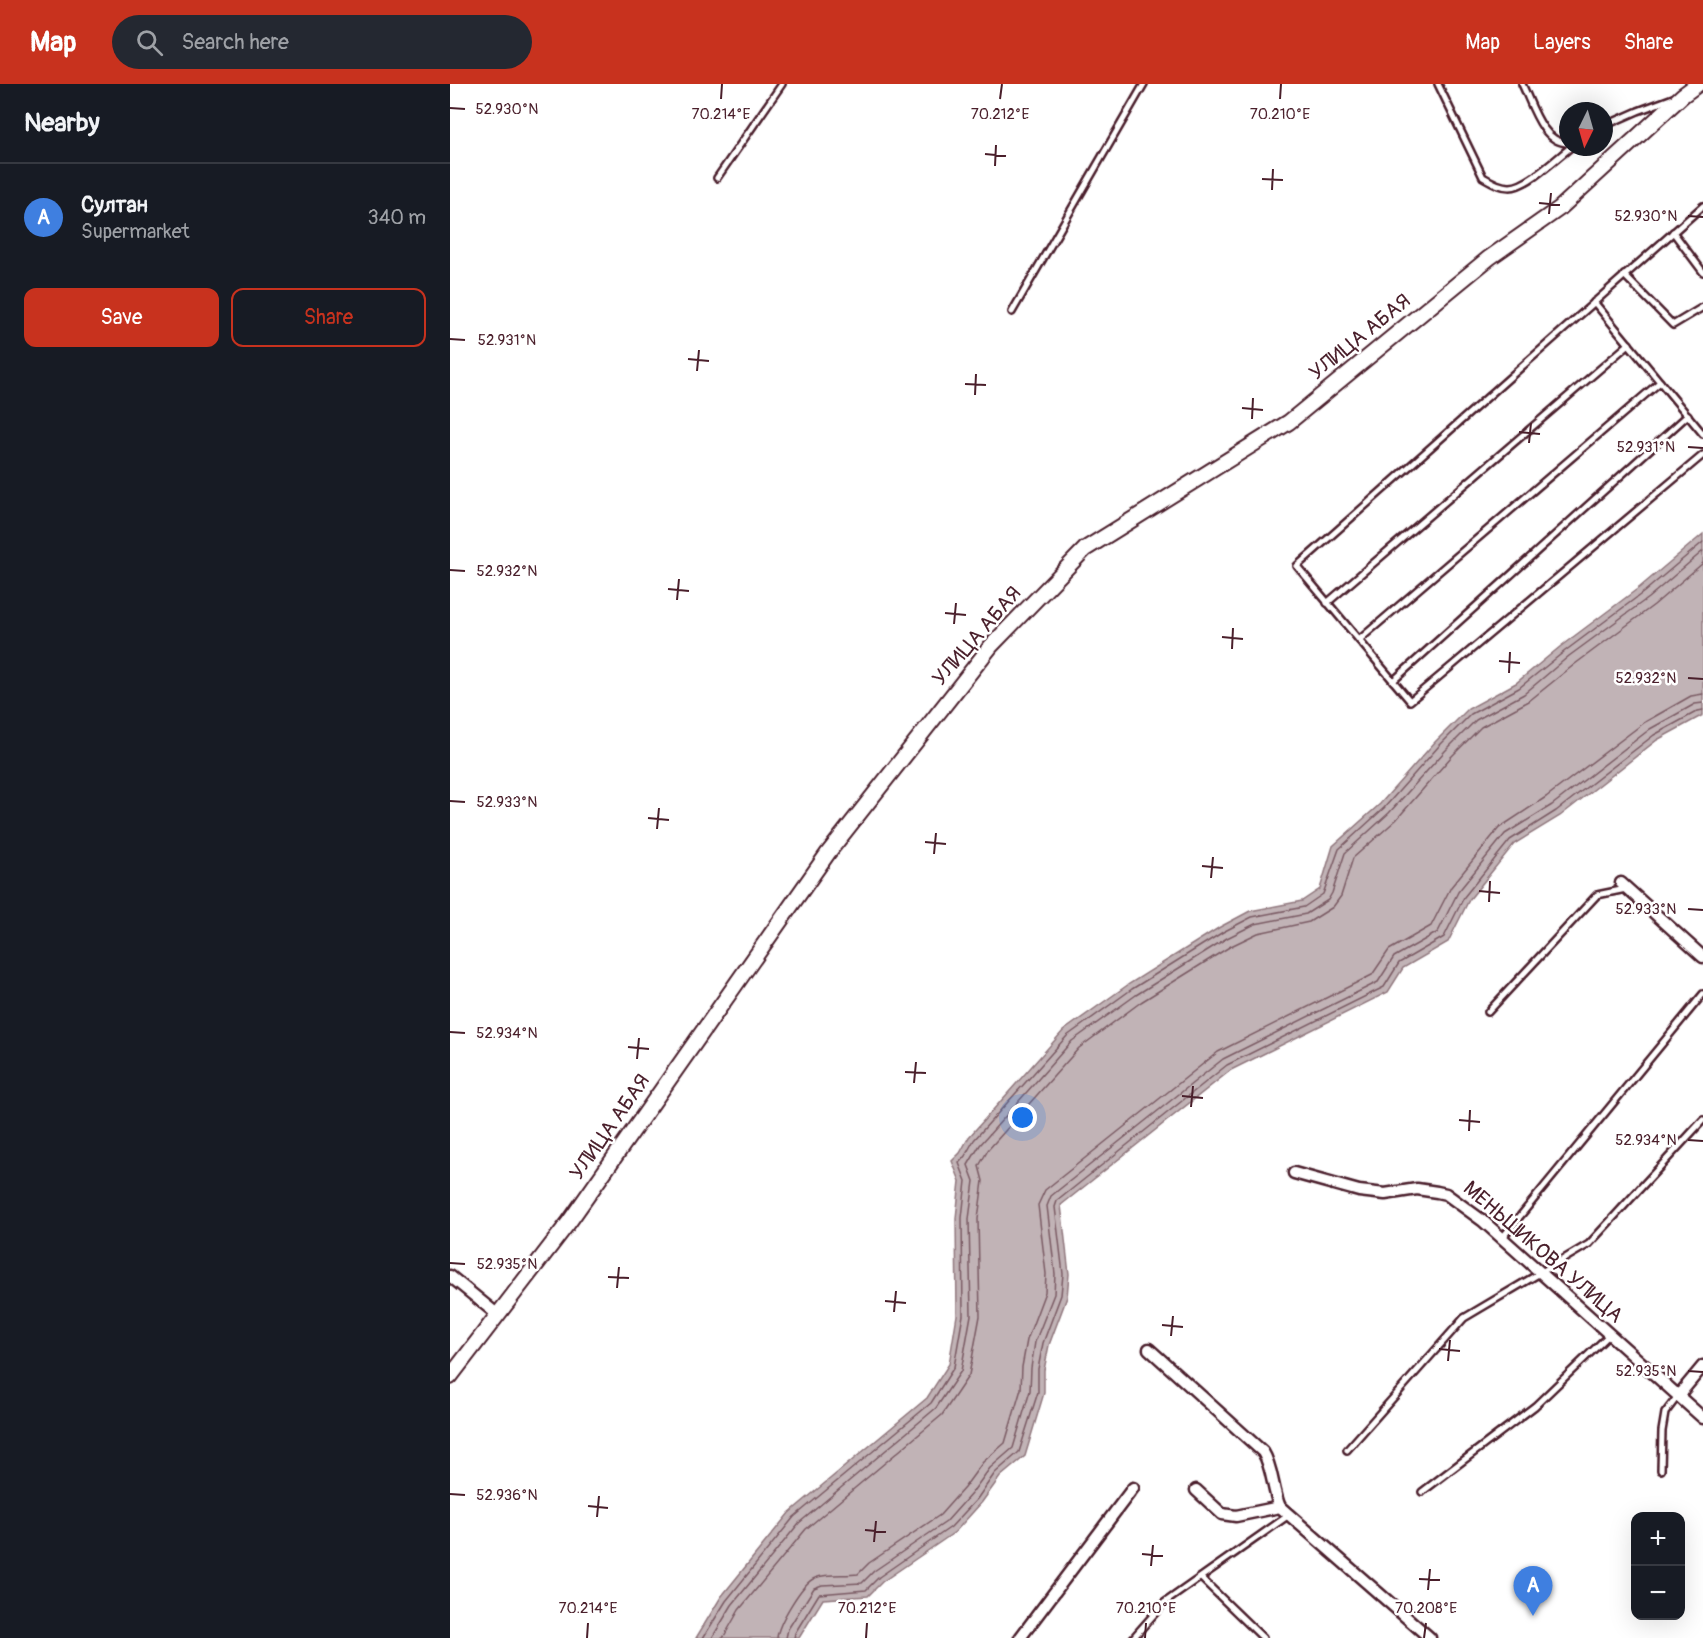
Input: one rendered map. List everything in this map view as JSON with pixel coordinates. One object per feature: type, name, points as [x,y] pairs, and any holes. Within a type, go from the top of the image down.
[{"type":"street","name":"УЛИЦА АБАЯ","points":[[450,1377],[569,1222],[828,853],[991,646],[1014,621],[1085,549],[1289,422],[1489,258],[1560,208],[1683,95],[1698,84]]},
{"type":"street","points":[[1625,886],[1703,957]]},
{"type":"street","name":"МЕНЬШИКОВА УЛИЦА","points":[[1294,1173],[1359,1191],[1385,1194],[1417,1189],[1446,1194],[1483,1221],[1703,1418]]},
{"type":"street","points":[[450,1276],[498,1315]]},
{"type":"street","points":[[1149,1349],[1263,1452],[1269,1462],[1274,1493],[1285,1511],[1430,1638]]},
{"type":"street","points":[[1678,1396],[1703,1366]]},
{"type":"street","points":[[1020,1638],[1133,1488]]},
{"type":"street","points":[[1196,1490],[1222,1514],[1236,1516],[1285,1511]]},
{"type":"lane","points":[[717,178],[782,84]]},
{"type":"lane","points":[[1012,312],[1144,84]]},
{"type":"lane","points":[[1438,84],[1483,177],[1495,184],[1511,188],[1522,184],[1559,155]]},
{"type":"lane","points":[[1522,84],[1547,133],[1559,142]]},
{"type":"lane","points":[[1613,122],[1683,95]]},
{"type":"lane","points":[[1703,206],[1297,566],[1410,701],[1703,455]]},
{"type":"lane","points":[[1673,232],[1703,272]]},
{"type":"lane","points":[[1624,275],[1673,325],[1703,307]]},
{"type":"lane","points":[[1594,302],[1703,434]]},
{"type":"lane","points":[[1328,603],[1629,344]]},
{"type":"lane","points":[[1359,640],[1660,382]]},
{"type":"lane","points":[[1393,681],[1688,415]]},
{"type":"lane","points":[[1488,1012],[1597,895],[1625,886]]},
{"type":"lane","points":[[1502,1238],[1703,994]]},
{"type":"lane","points":[[1347,1450],[1464,1318],[1589,1244],[1703,1120]]},
{"type":"lane","points":[[1422,1492],[1534,1406],[1609,1334]]},
{"type":"lane","points":[[1661,1470],[1665,1413],[1678,1396]]},
{"type":"lane","points":[[1132,1638],[1164,1603],[1201,1578],[1285,1511]]},
{"type":"lane","points":[[1201,1578],[1263,1638]]},
{"type":"water","points":[[1703,534],[1703,715],[1657,740],[1560,816],[1514,844],[1469,900],[1448,942],[1403,968],[1388,992],[1231,1070],[1061,1205],[1069,1274],[1067,1297],[1049,1345],[1044,1370],[1044,1393],[1025,1456],[1000,1477],[982,1502],[955,1532],[882,1582],[868,1596],[823,1599],[799,1638],[696,1638],[721,1597],[789,1513],[927,1398],[949,1364],[957,1315],[956,1218],[960,1181],[952,1161],[960,1153],[969,1137],[1063,1031],[1129,984],[1220,927],[1250,911],[1302,901],[1320,889],[1333,846],[1380,804],[1468,709],[1516,683],[1640,587]]},
{"type":"place","name":"Султан","points":[[1533,1616]]}]
